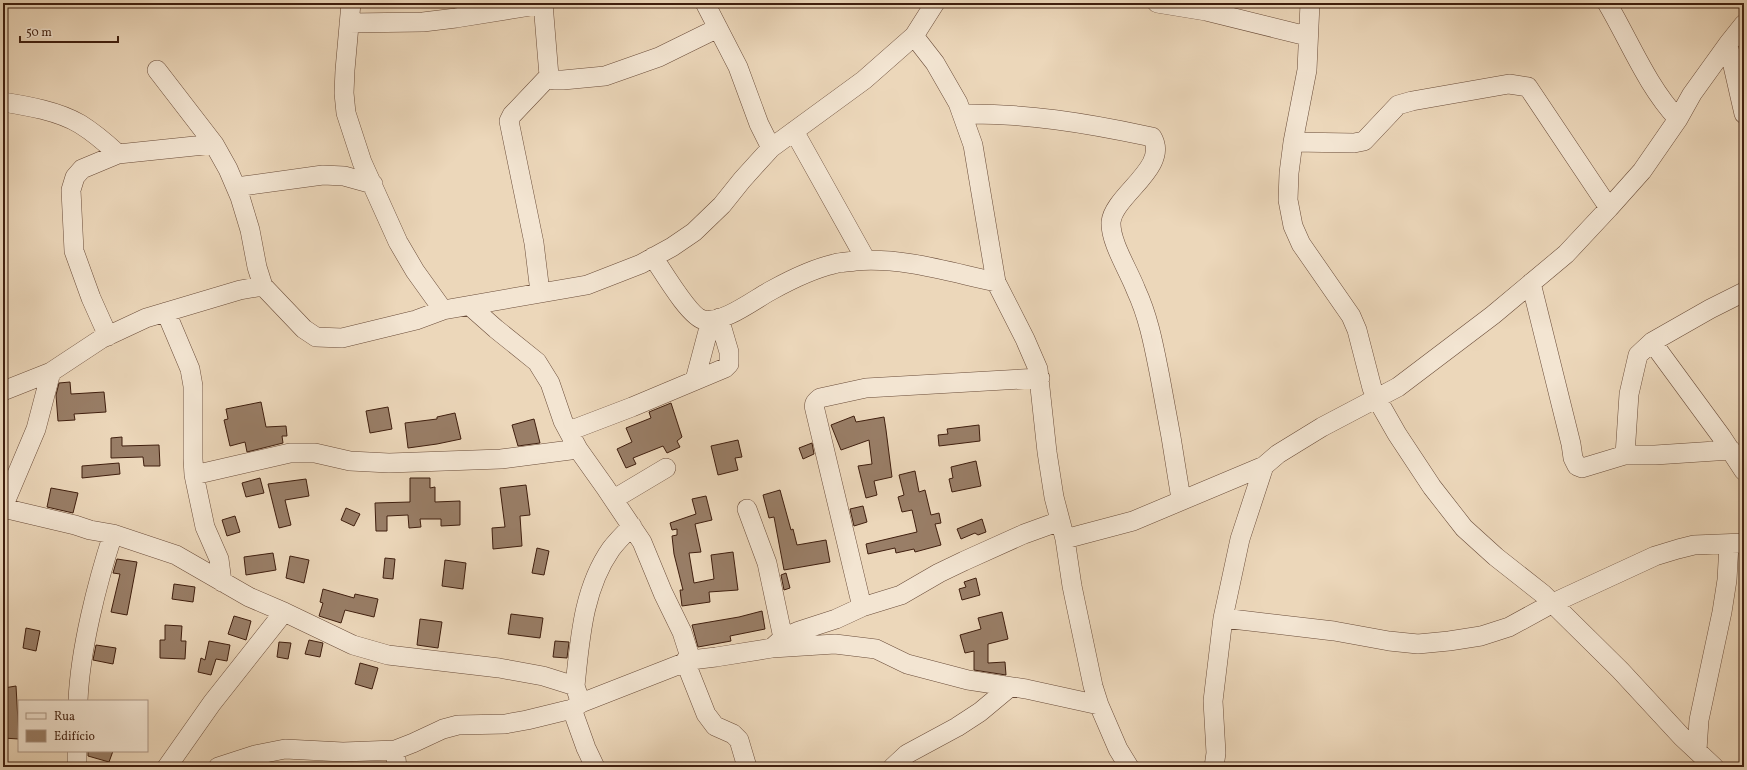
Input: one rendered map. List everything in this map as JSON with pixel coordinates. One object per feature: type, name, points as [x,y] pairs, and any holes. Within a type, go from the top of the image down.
[{"type":"street","points":[[351,3],[344,93],[346,113],[362,162],[398,242],[414,270],[443,310]]},
{"type":"street","points":[[349,23],[423,22],[456,18],[543,3],[549,76],[554,80],[605,76],[659,57],[718,28]]},
{"type":"street","points":[[705,3],[738,67],[771,148]]},
{"type":"street","points":[[157,70],[214,144],[236,187],[250,230],[257,267],[264,286],[304,329],[316,337],[342,338],[416,320],[443,310],[587,285],[641,264],[672,247],[694,232],[722,205],[771,148],[864,80],[914,36],[935,3]]},
{"type":"street","points":[[1157,3],[1206,11],[1307,36]]},
{"type":"street","points":[[1310,3],[1307,36],[1307,70],[1293,142],[1289,173],[1288,200],[1293,226],[1301,244],[1351,316],[1357,330],[1372,388],[1377,399],[1397,434],[1432,487],[1464,528],[1496,557],[1553,603],[1620,670],[1652,706],[1714,767]]},
{"type":"street","points":[[1608,3],[1651,82],[1666,106],[1678,119]]},
{"type":"street","points":[[218,767],[255,755],[285,749],[343,752],[396,758],[413,744],[442,729],[450,727],[505,724],[527,720],[576,699],[688,660],[716,657],[789,641],[862,607],[901,595],[939,573],[1024,534],[1133,520],[1264,466],[1284,450],[1322,427],[1398,387],[1493,314],[1566,254],[1642,171],[1678,119],[1692,94],[1744,24]]},
{"type":"street","points":[[914,36],[935,63],[963,114],[973,145],[996,282],[1025,339],[1040,378],[1047,452],[1063,530],[1072,586],[1093,686],[1099,705],[1118,749],[1129,767]]},
{"type":"street","points":[[1728,44],[1744,114]]},
{"type":"street","points":[[540,292],[530,222],[509,121],[512,115],[549,76]]},
{"type":"street","points":[[1293,142],[1354,143],[1364,141],[1398,105],[1412,100],[1509,84],[1519,84],[1528,87],[1609,208]]},
{"type":"street","points":[[3,102],[55,114],[79,124],[118,154]]},
{"type":"street","points":[[963,114],[997,114],[1076,122],[1152,137],[1156,144],[1154,156],[1148,170],[1114,213],[1112,232],[1117,247],[1146,312],[1152,333],[1168,413],[1182,499]]},
{"type":"street","points":[[794,132],[866,260]]},
{"type":"street","points":[[108,336],[91,298],[74,251],[71,190],[75,177],[82,168],[118,154],[214,144]]},
{"type":"street","points":[[236,187],[323,175],[344,176],[372,184]]},
{"type":"street","points":[[653,257],[696,317],[703,320],[715,319],[732,313],[772,290],[805,274],[835,263],[866,260],[903,262],[996,282]]},
{"type":"street","points":[[1531,283],[1571,444],[1573,458],[1577,466],[1582,468],[1625,455],[1655,455],[1730,450]]},
{"type":"street","points":[[3,391],[51,372],[108,336],[146,318],[240,290],[264,286]]},
{"type":"street","points":[[1625,455],[1629,394],[1636,360],[1642,350],[1652,342],[1710,309],[1744,292]]},
{"type":"street","points":[[470,306],[537,362],[550,382],[563,421],[578,449],[614,499],[642,542],[663,593],[682,632],[688,660],[706,714],[715,726],[733,734],[739,740],[747,767]]},
{"type":"street","points":[[166,312],[190,369],[193,386],[194,475],[205,527],[219,559],[222,582]]},
{"type":"street","points":[[695,380],[715,319]]},
{"type":"street","points":[[569,431],[632,407],[725,368],[729,364],[729,352],[715,319]]},
{"type":"street","points":[[1652,342],[1744,471]]},
{"type":"street","points":[[51,372],[36,429],[3,507],[90,530],[113,534],[176,555],[249,597],[353,645],[388,655],[499,668],[542,676],[576,699]]},
{"type":"street","points":[[862,607],[815,410],[815,402],[820,398],[866,388],[1040,378]]},
{"type":"street","points":[[194,475],[295,453],[315,453],[350,461],[390,463],[501,459],[578,449]]},
{"type":"street","points":[[1219,762],[1213,701],[1222,618],[1240,540],[1264,466]]},
{"type":"street","points":[[614,499],[666,468]]},
{"type":"street","points":[[747,509],[767,563],[789,641]]},
{"type":"street","points":[[595,767],[586,748],[576,699],[587,597],[605,558],[612,547],[632,526]]},
{"type":"street","points":[[78,700],[87,635],[106,554],[113,534]]},
{"type":"street","points":[[1222,618],[1334,631],[1388,641],[1418,644],[1481,636],[1509,627],[1553,603],[1655,556],[1694,545],[1736,543],[1700,713],[1697,750]]},
{"type":"street","points":[[167,767],[212,703],[284,612]]},
{"type":"street","points":[[789,641],[835,644],[876,649],[907,664],[985,684],[1010,687],[1099,705]]},
{"type":"street","points":[[893,767],[907,754],[957,727],[980,712],[1010,687]]},
{"type":"street","points":[[77,752],[77,767]]},
{"type":"building","points":[[70,382],[71,394],[104,392],[106,412],[74,414],[75,420],[58,421],[56,395],[59,383]]},
{"type":"building","points":[[261,402],[266,427],[286,426],[287,436],[282,436],[283,443],[247,452],[245,442],[230,446],[224,420],[228,419],[226,409]]},
{"type":"building","points":[[671,403],[682,437],[677,441],[680,447],[667,453],[663,446],[633,458],[636,464],[626,468],[617,449],[632,442],[626,428],[651,418],[649,412]]},
{"type":"building","points":[[388,407],[392,429],[370,433],[366,411]]},
{"type":"building","points":[[455,413],[461,439],[408,448],[405,423],[437,419],[437,417]]},
{"type":"building","points":[[854,416],[856,422],[884,417],[886,430],[892,477],[874,481],[877,495],[866,498],[858,466],[872,464],[869,440],[841,450],[831,425]]},
{"type":"building","points":[[534,419],[540,443],[518,446],[512,425]]},
{"type":"building","points":[[979,425],[980,441],[939,446],[938,435],[948,434],[947,429]]},
{"type":"building","points":[[122,437],[122,446],[159,445],[160,466],[144,466],[143,457],[111,458],[111,438]]},
{"type":"building","points":[[738,440],[742,457],[735,458],[738,470],[718,475],[711,446]]},
{"type":"building","points":[[812,443],[814,454],[803,459],[799,448]]},
{"type":"building","points":[[976,461],[981,486],[952,492],[949,479],[953,478],[951,467]]},
{"type":"building","points":[[119,463],[120,474],[82,478],[82,466]]},
{"type":"building","points":[[915,471],[919,492],[925,490],[931,515],[939,513],[941,523],[935,524],[941,545],[915,552],[914,549],[896,553],[895,548],[868,554],[866,544],[917,532],[912,510],[902,512],[898,497],[904,495],[899,475]]},
{"type":"building","points":[[260,478],[264,493],[246,497],[242,483]]},
{"type":"building","points":[[410,478],[430,478],[430,488],[435,487],[435,502],[460,501],[460,525],[441,526],[441,519],[420,519],[421,527],[409,528],[408,515],[387,516],[387,531],[376,531],[375,503],[410,502]]},
{"type":"building","points":[[306,479],[309,496],[285,500],[291,525],[279,528],[268,484]]},
{"type":"building","points":[[526,485],[530,515],[520,516],[522,546],[493,549],[492,528],[505,527],[500,488]]},
{"type":"building","points":[[51,488],[78,493],[73,513],[47,507]]},
{"type":"building","points":[[780,490],[791,530],[793,529],[797,545],[826,540],[830,562],[784,570],[774,517],[769,518],[763,495]]},
{"type":"building","points":[[706,496],[712,520],[695,524],[701,552],[689,553],[694,583],[714,579],[711,555],[733,552],[738,590],[709,592],[710,602],[682,606],[680,590],[683,590],[674,554],[672,536],[677,535],[677,529],[672,530],[670,523],[696,514],[692,499]]},
{"type":"building","points":[[863,506],[867,522],[854,526],[850,509]]},
{"type":"building","points":[[346,508],[360,514],[354,526],[341,520]]},
{"type":"building","points":[[235,516],[240,532],[227,536],[222,520]]},
{"type":"building","points":[[982,519],[986,532],[978,535],[975,533],[961,539],[957,529]]},
{"type":"building","points":[[537,548],[549,551],[544,575],[532,573]]},
{"type":"building","points":[[273,553],[276,570],[246,575],[244,557]]},
{"type":"building","points":[[290,556],[309,560],[304,583],[286,578]]},
{"type":"building","points":[[385,558],[395,559],[393,579],[383,578]]},
{"type":"building","points":[[117,559],[137,562],[127,615],[111,612],[120,574],[113,573]]},
{"type":"building","points":[[445,560],[466,563],[463,589],[442,586]]},
{"type":"building","points":[[786,573],[790,588],[784,590],[781,575]]},
{"type":"building","points":[[976,578],[980,595],[962,600],[959,589],[966,587],[964,582]]},
{"type":"building","points":[[174,584],[195,587],[193,602],[172,599]]},
{"type":"building","points":[[323,589],[354,598],[355,594],[378,599],[374,617],[345,610],[341,623],[319,616],[323,603],[320,602]]},
{"type":"building","points":[[762,611],[765,629],[730,636],[731,641],[698,647],[692,625],[739,617]]},
{"type":"building","points":[[1002,612],[1008,639],[988,644],[988,663],[1005,662],[1006,675],[974,670],[974,651],[965,653],[960,635],[981,629],[978,618]]},
{"type":"building","points":[[511,614],[543,618],[540,638],[508,634]]},
{"type":"building","points":[[234,616],[251,621],[246,640],[228,634]]},
{"type":"building","points":[[420,619],[442,622],[438,648],[417,645]]},
{"type":"building","points":[[165,625],[182,626],[181,641],[186,641],[185,659],[160,658],[160,640],[165,640]]},
{"type":"building","points":[[26,628],[40,631],[36,651],[23,648]]},
{"type":"building","points":[[309,640],[323,643],[320,657],[305,654]]},
{"type":"building","points":[[209,641],[230,645],[227,661],[216,659],[211,675],[198,672],[201,658],[205,660]]},
{"type":"building","points":[[555,641],[569,642],[567,658],[553,657]]},
{"type":"building","points":[[279,642],[291,643],[288,659],[277,657]]},
{"type":"building","points":[[96,645],[116,648],[113,664],[93,660]]},
{"type":"building","points":[[360,663],[378,668],[372,689],[355,684]]},
{"type":"building","points":[[16,686],[18,739],[3,738],[4,688]]},
{"type":"building","points":[[88,752],[113,752],[109,762],[88,756]]}]
